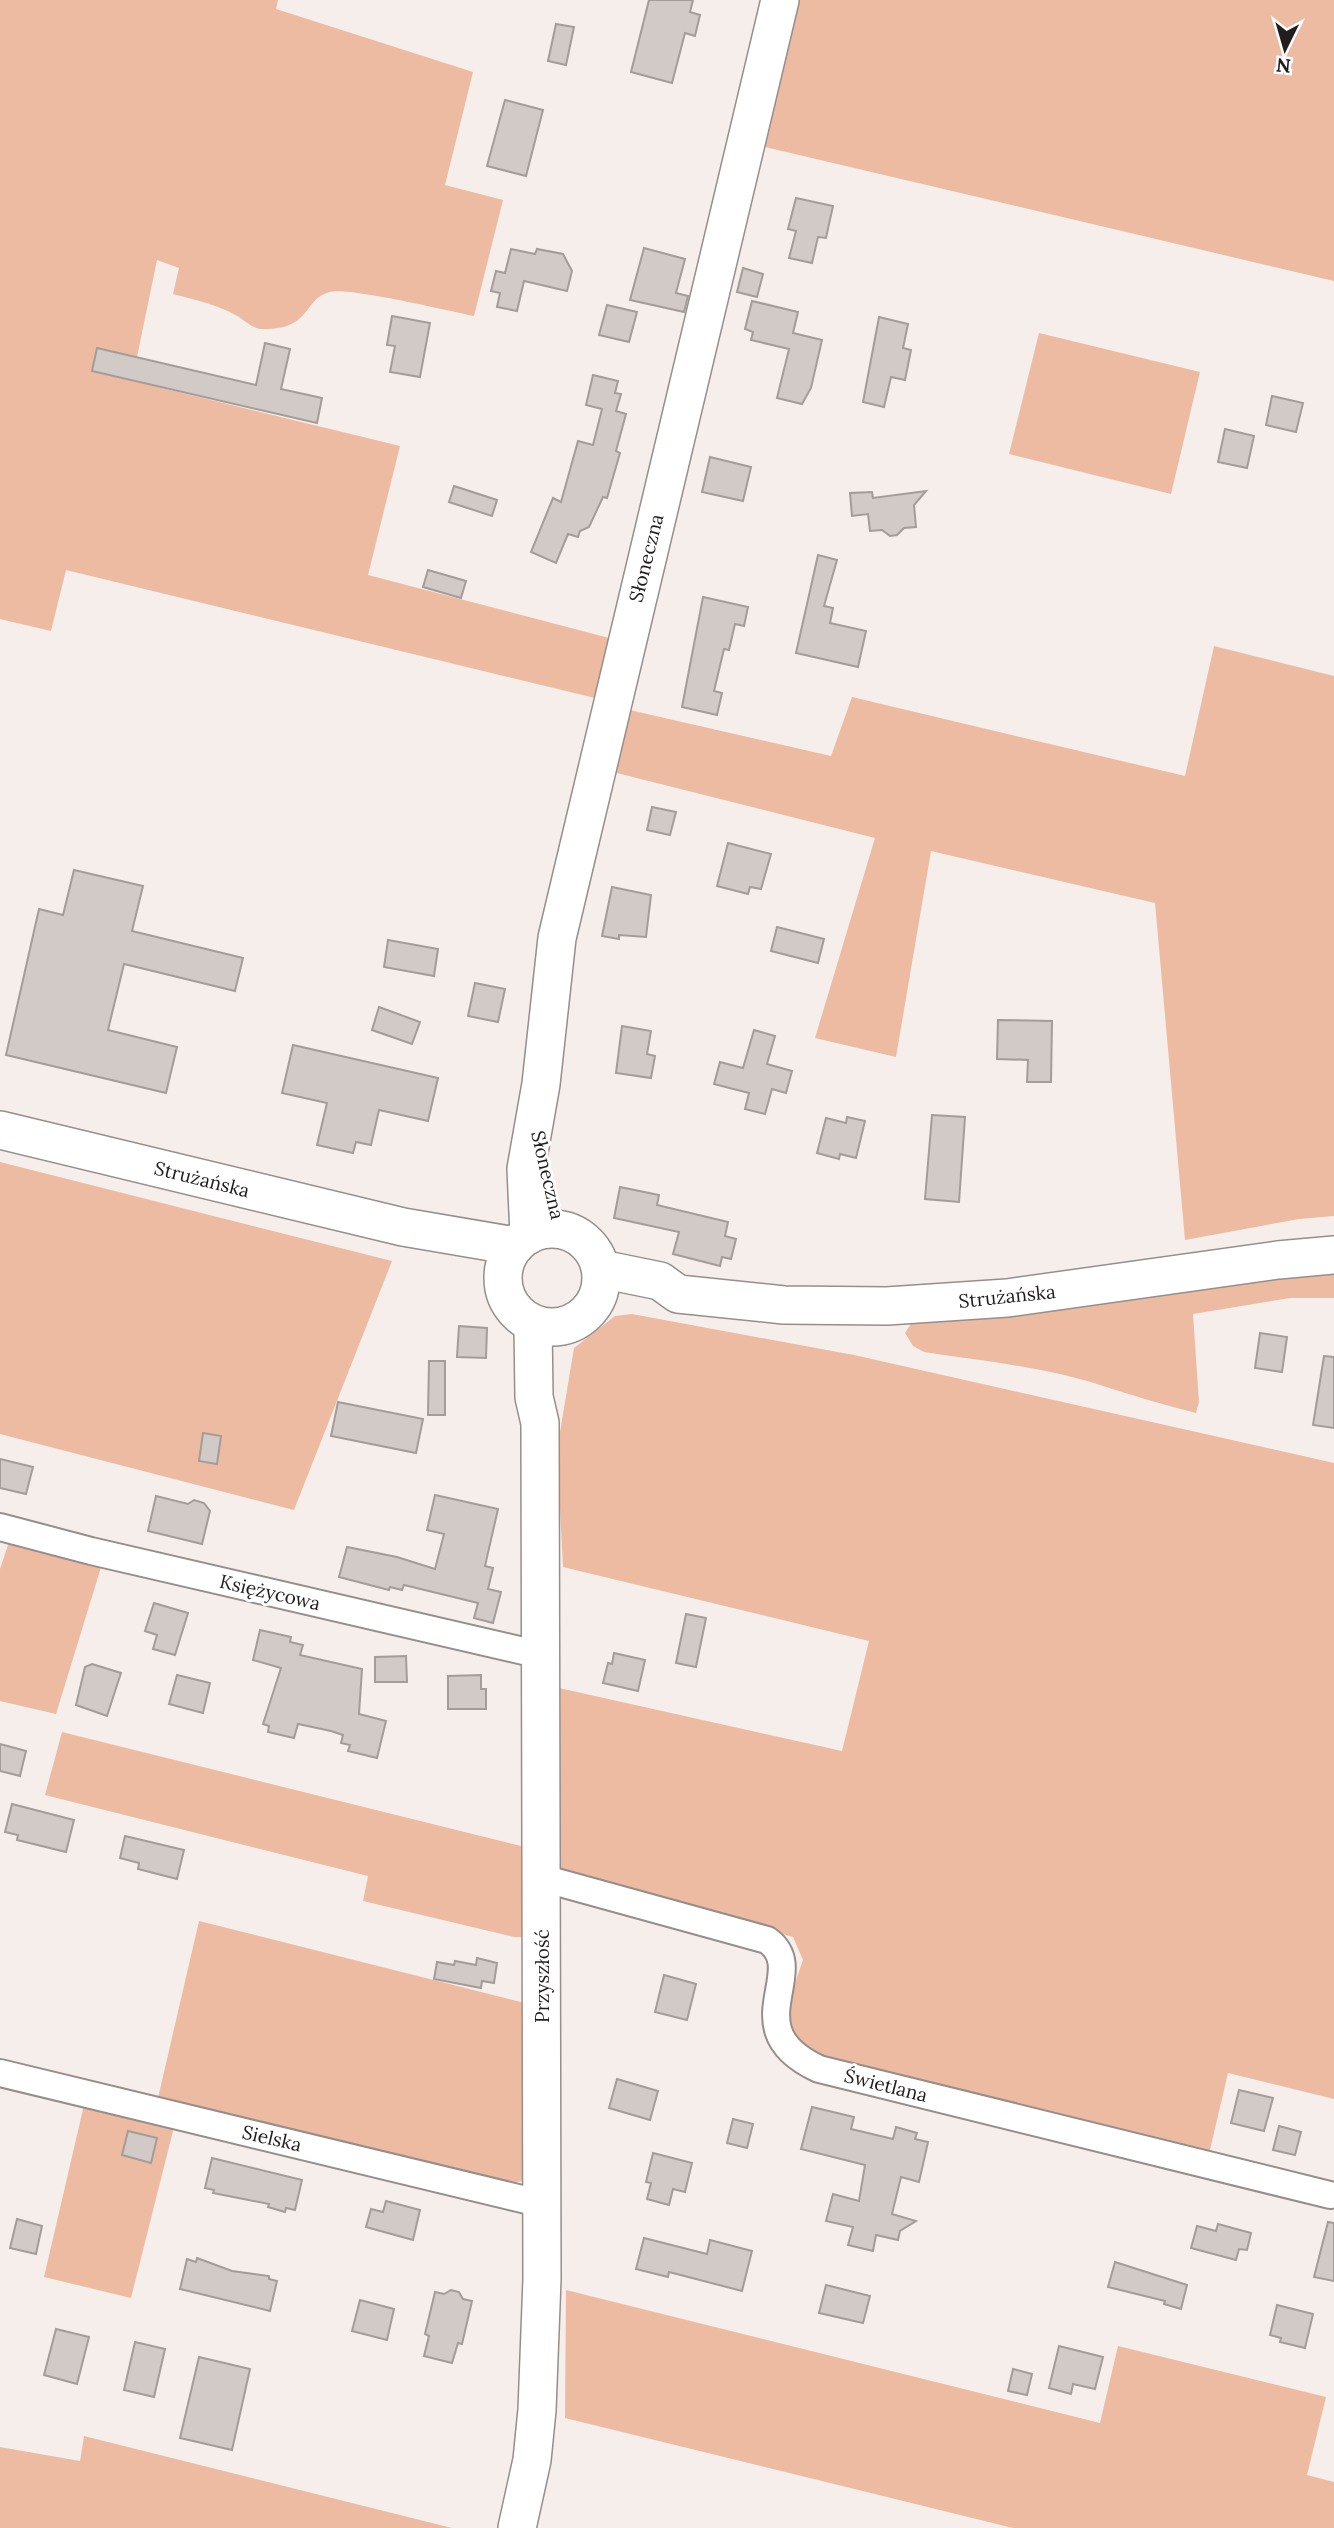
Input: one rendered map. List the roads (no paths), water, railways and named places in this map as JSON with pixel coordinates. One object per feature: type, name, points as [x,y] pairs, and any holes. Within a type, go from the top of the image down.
[{"type":"street","name":"Słoneczna","points":[[527,1247],[524,1186],[536,1120],[557,938],[780,0]]},
{"type":"street","name":"Strużańska","points":[[0,1130],[403,1227],[527,1247]]},
{"type":"street","points":[[575,1234],[597,1256],[599,1283],[588,1312],[547,1326],[510,1305],[527,1247],[575,1234]]},
{"type":"street","name":"Strużańska","points":[[599,1283],[660,1281],[678,1294],[784,1305],[887,1306],[1007,1298],[1278,1260],[1334,1255]]},
{"type":"street","name":"Przyszłość","points":[[517,2528],[532,2460],[537,2410],[543,2204],[540,1423],[549,1399],[547,1326]]},
{"type":"street","name":"Księżycowa","points":[[0,1527],[91,1551],[541,1655]]},
{"type":"street","name":"Świetlana","points":[[542,1878],[767,1940],[776,1946],[782,1964],[776,2029],[791,2053],[819,2069],[1330,2194]]},
{"type":"street","name":"Sielska","points":[[0,2073],[543,2204]]}]
